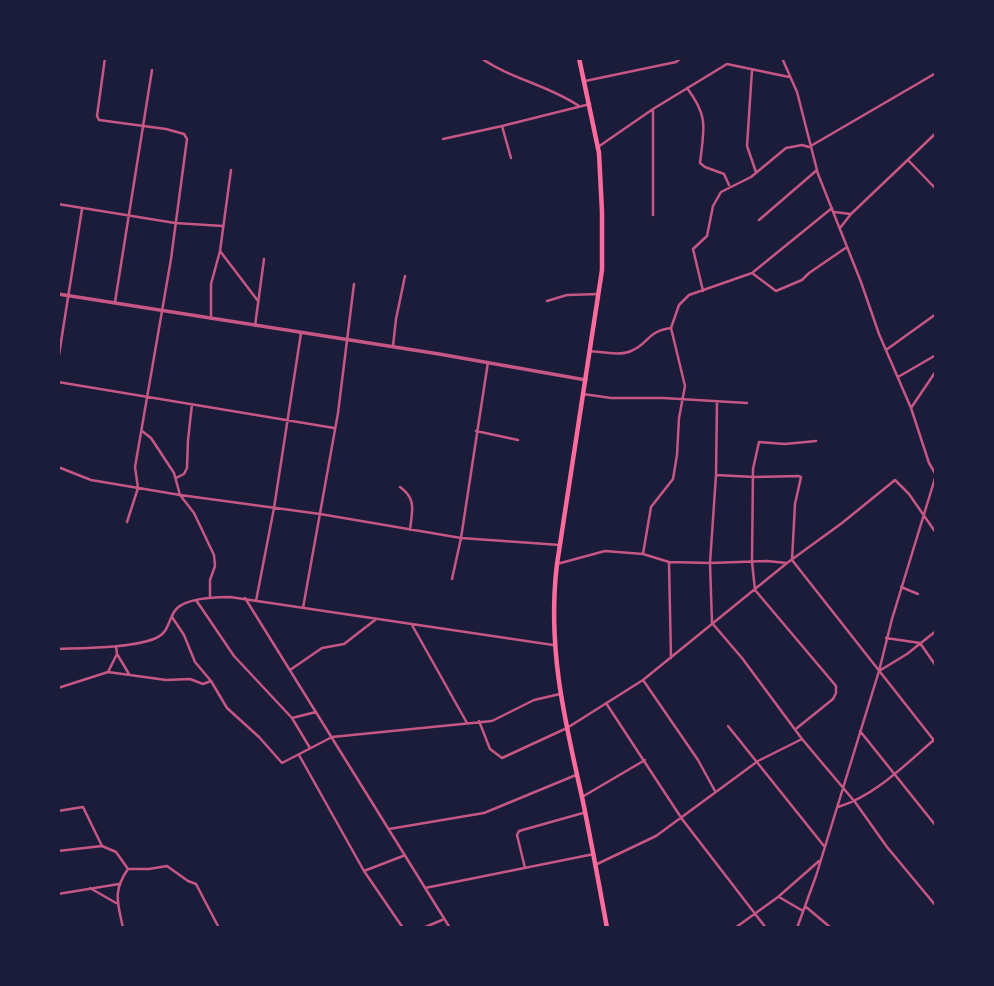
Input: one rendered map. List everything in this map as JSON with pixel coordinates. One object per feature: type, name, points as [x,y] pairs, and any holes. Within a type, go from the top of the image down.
[{"type":"highway","points":[[579,58],[598,147],[602,261],[557,564],[553,600],[553,645],[560,694],[607,928]]},
{"type":"street","points":[[105,58],[97,116],[99,120],[181,133],[187,139],[135,474],[138,488],[127,522]]},
{"type":"street","points":[[481,58],[496,68],[534,82],[579,106]]},
{"type":"street","points":[[585,81],[676,62],[681,58]]},
{"type":"street","points":[[782,58],[797,92],[817,170],[911,408],[929,463],[936,475],[886,638],[880,671],[842,787],[822,859],[797,928]]},
{"type":"street","points":[[598,147],[653,109],[727,64],[790,77]]},
{"type":"street","points":[[114,302],[152,70]]},
{"type":"street","points":[[752,70],[747,146],[756,172]]},
{"type":"street","points":[[703,291],[693,248],[708,236],[716,198],[729,187],[751,177],[786,148],[802,145],[809,147],[936,73]]},
{"type":"street","points":[[687,88],[702,109],[700,163],[724,174],[729,187]]},
{"type":"street","points":[[443,139],[590,104]]},
{"type":"street","points":[[653,109],[653,215]]},
{"type":"street","points":[[502,126],[511,158]]},
{"type":"street","points":[[840,228],[851,214],[936,133]]},
{"type":"street","points":[[908,160],[936,189]]},
{"type":"street","points":[[211,319],[211,284],[220,251],[232,170]]},
{"type":"street","points":[[759,220],[817,170]]},
{"type":"street","points":[[58,204],[174,223],[223,226]]},
{"type":"street","points":[[58,361],[83,208]]},
{"type":"street","points":[[833,210],[851,214]]},
{"type":"street","points":[[643,554],[653,502],[674,476],[685,386],[671,328],[679,305],[689,295],[752,273],[833,210]]},
{"type":"street","points":[[752,273],[776,291],[802,280],[847,247]]},
{"type":"street","points":[[220,251],[258,302]]},
{"type":"street","points":[[256,326],[264,259]]},
{"type":"street","points":[[393,346],[405,276]]},
{"type":"street","points":[[303,608],[335,428],[354,284]]},
{"type":"street","points":[[58,293],[393,346],[586,380]]},
{"type":"street","points":[[547,300],[567,295],[599,294]]},
{"type":"street","points":[[886,350],[936,314]]},
{"type":"street","points":[[590,351],[632,351],[654,332],[671,328]]},
{"type":"street","points":[[256,600],[289,419],[301,333]]},
{"type":"street","points":[[898,377],[936,355]]},
{"type":"street","points":[[452,579],[461,538],[488,362]]},
{"type":"street","points":[[911,408],[936,371]]},
{"type":"street","points":[[58,382],[335,428]]},
{"type":"street","points":[[583,394],[611,398],[747,403]]},
{"type":"street","points":[[717,402],[716,475],[709,563],[712,623],[742,657],[802,739],[936,906]]},
{"type":"street","points":[[176,478],[184,474],[187,468],[192,404]]},
{"type":"street","points":[[142,431],[151,438],[176,478],[180,495],[194,513],[214,555],[210,597]]},
{"type":"street","points":[[476,431],[518,440]]},
{"type":"street","points":[[796,729],[833,699],[836,686],[755,590],[752,562],[753,469],[759,443],[817,441]]},
{"type":"street","points":[[58,467],[91,480],[180,495],[320,514],[461,538],[560,545]]},
{"type":"street","points":[[716,475],[799,475],[801,478],[792,560],[935,741],[855,802],[838,807]]},
{"type":"street","points":[[479,722],[490,749],[502,758],[567,728],[643,680],[787,563],[829,534],[895,480],[909,494],[936,533]]},
{"type":"street","points":[[400,487],[407,492],[413,505],[410,530]]},
{"type":"street","points":[[557,564],[595,552],[615,551],[643,554],[669,562],[787,563]]},
{"type":"street","points":[[669,562],[671,658]]},
{"type":"street","points":[[901,587],[918,594]]},
{"type":"street","points":[[58,649],[116,646],[157,638],[165,631],[177,607],[210,597],[246,598],[375,620],[553,645]]},
{"type":"street","points":[[246,598],[450,928]]},
{"type":"street","points":[[197,600],[234,656],[292,718],[310,748]]},
{"type":"street","points":[[172,616],[184,635],[195,662],[211,681],[227,708],[259,737],[279,761],[285,763],[332,737],[496,719],[534,700],[560,694]]},
{"type":"street","points":[[290,670],[322,648],[344,644],[375,620]]},
{"type":"street","points":[[412,624],[467,723]]},
{"type":"street","points":[[880,671],[936,631]]},
{"type":"street","points":[[886,638],[920,643],[936,666]]},
{"type":"street","points":[[116,646],[117,654],[129,674]]},
{"type":"street","points":[[108,672],[117,654]]},
{"type":"street","points":[[58,688],[108,672],[166,680],[190,679],[203,684],[211,681]]},
{"type":"street","points":[[643,680],[715,791]]},
{"type":"street","points":[[606,704],[681,819],[766,928]]},
{"type":"street","points":[[292,718],[316,712]]},
{"type":"street","points":[[728,726],[825,848]]},
{"type":"street","points":[[860,731],[936,826]]},
{"type":"street","points":[[595,865],[656,836],[758,761],[802,739]]},
{"type":"street","points":[[299,755],[364,871],[403,928]]},
{"type":"street","points":[[582,797],[645,760]]},
{"type":"street","points":[[388,829],[484,813],[576,775]]},
{"type":"street","points":[[58,811],[83,807],[102,846]]},
{"type":"street","points":[[524,869],[517,835],[519,831],[585,813]]},
{"type":"street","points":[[58,851],[102,846],[117,852],[128,869]]},
{"type":"street","points":[[425,888],[594,854]]},
{"type":"street","points":[[364,871],[404,856]]},
{"type":"street","points":[[735,928],[778,897],[822,859]]},
{"type":"street","points":[[128,869],[167,866],[197,884],[219,928]]},
{"type":"street","points":[[123,928],[116,903],[119,884],[128,869]]},
{"type":"street","points":[[58,894],[119,884]]},
{"type":"street","points":[[90,888],[116,903]]},
{"type":"street","points":[[778,897],[803,911]]},
{"type":"street","points":[[805,906],[831,928]]},
{"type":"street","points":[[423,928],[444,920]]}]
